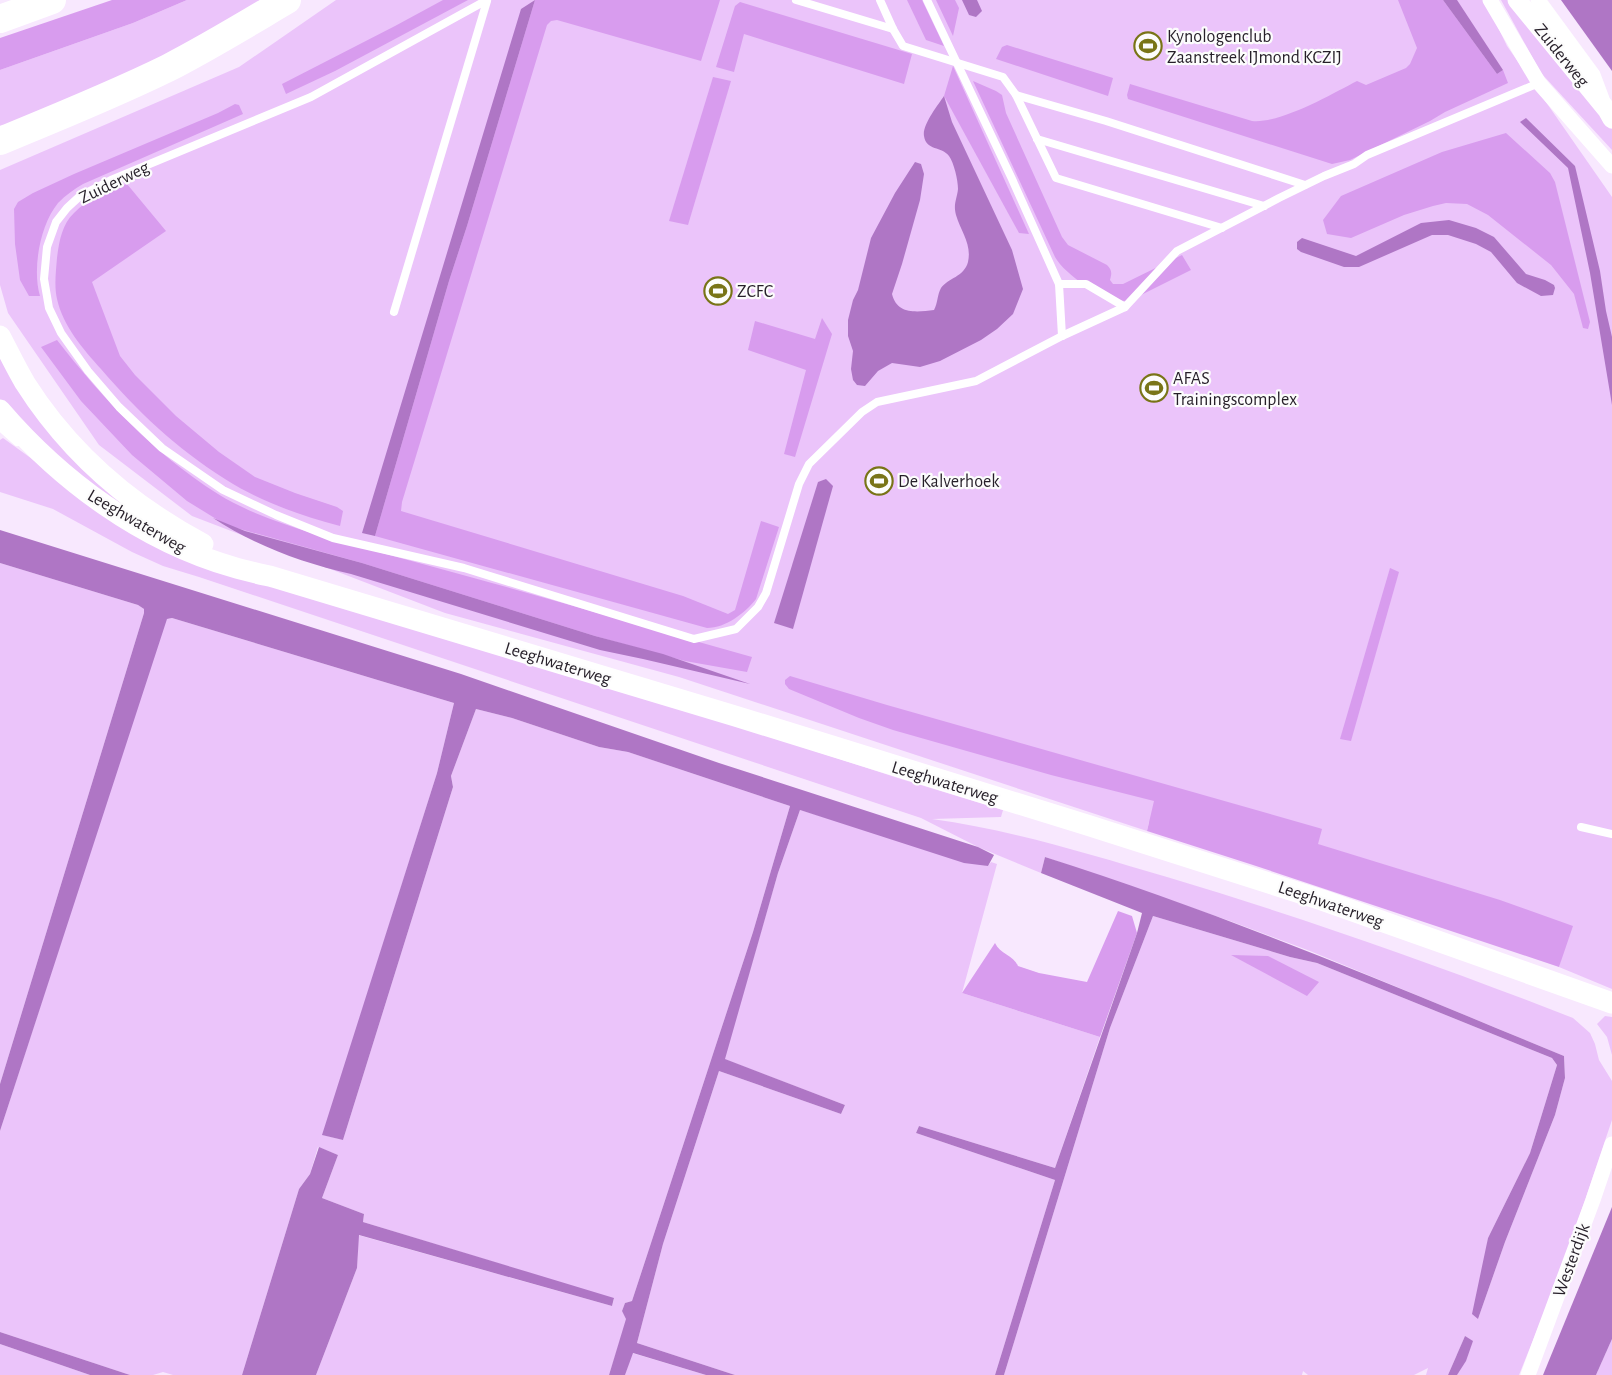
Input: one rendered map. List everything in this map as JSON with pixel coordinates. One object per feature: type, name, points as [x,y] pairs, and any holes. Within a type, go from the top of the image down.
[{"type":"highway","points":[[0,19],[52,0]]},
{"type":"highway","points":[[0,141],[97,101],[168,68],[288,0]]},
{"type":"main road","name":"Leeghwaterweg","points":[[0,336],[25,383],[53,423],[79,453],[106,478],[128,497],[186,534],[273,577]]},
{"type":"main road","name":"Leeghwaterweg","points":[[0,410],[19,433],[88,494],[164,540],[196,555],[735,716],[1172,852],[1322,900],[1612,1003]]},
{"type":"street","name":"Zuiderweg","points":[[1490,0],[1539,83],[1612,166]]},
{"type":"street","name":"Zuiderweg","points":[[1517,0],[1609,114]]},
{"type":"street","name":"Zuiderweg","points":[[1538,0],[1593,75],[1609,114]]},
{"type":"street","name":"Westerdijk","points":[[1528,1375],[1612,1144]]},
{"type":"lane","points":[[394,312],[487,0]]},
{"type":"lane","name":"Zuiderweg","points":[[487,0],[311,97],[111,180],[80,196],[66,208],[56,222],[47,247],[44,279],[49,308],[61,333],[88,371],[119,407],[162,448],[223,490],[276,515],[333,538],[464,568],[694,639],[736,629],[758,607],[766,593],[799,484],[809,464],[862,412],[877,402],[976,381],[1062,336],[1125,307]]},
{"type":"lane","points":[[796,0],[893,29]]},
{"type":"lane","points":[[880,0],[903,46],[1003,77],[1016,95],[1056,178],[1222,228]]},
{"type":"lane","points":[[927,0],[1059,284],[1062,336]]},
{"type":"lane","points":[[1059,284],[1086,284],[1125,307],[1177,251],[1305,185],[1354,164],[1367,155],[1539,83]]},
{"type":"lane","points":[[1016,95],[1305,185]]},
{"type":"lane","points":[[1037,139],[1264,206]]},
{"type":"lane","points":[[0,427],[6,434],[50,462]]},
{"type":"lane","points":[[1582,827],[1612,834]]},
{"type":"shaded area","points":[[112,0],[187,0],[133,23],[0,70],[0,38]]},
{"type":"shaded area","points":[[187,0],[275,0],[227,29],[0,129],[0,70],[133,23]]},
{"type":"shaded area","name":"De Kalverhoek","points":[[336,0],[1485,0],[1507,46],[1612,197],[1612,989],[1559,967],[1562,956],[1149,822],[1147,831],[679,677],[445,613],[192,516],[99,445],[8,313],[0,285],[0,170],[239,67]]},
{"type":"shaded area","points":[[443,0],[468,0],[335,71],[286,94],[282,84]]},
{"type":"shaded area","points":[[535,0],[720,0],[701,61],[557,20],[551,21],[547,25],[402,502],[401,511],[683,596],[728,614],[735,610],[761,521],[779,527],[756,599],[741,614],[728,623],[707,628],[375,536],[449,281]]},
{"type":"shaded area","points":[[535,0],[449,281],[375,536],[362,533],[521,9]]},
{"type":"shaded area","points":[[907,0],[922,0],[944,46],[926,40]]},
{"type":"shaded area","points":[[936,0],[955,0],[959,8],[953,36]]},
{"type":"shaded area","points":[[962,0],[977,0],[982,11],[976,17],[969,15]]},
{"type":"shaded area","points":[[1398,0],[1443,0],[1497,74],[1503,70],[1508,83],[1445,112],[1350,160],[1332,164],[1128,99],[1127,95],[1130,84],[1252,121],[1264,121],[1291,113],[1357,81],[1366,85],[1406,68],[1410,64],[1417,48]]},
{"type":"shaded area","points":[[1443,0],[1457,0],[1503,70],[1497,74]]},
{"type":"shaded area","points":[[1501,0],[1512,0],[1592,100],[1612,129],[1612,150],[1541,73]]},
{"type":"shaded area","points":[[1561,0],[1612,0],[1612,71]]},
{"type":"shaded area","points":[[740,2],[912,54],[904,84],[744,34],[734,72],[716,67],[735,6]]},
{"type":"shaded area","points":[[1007,45],[1113,78],[1108,96],[996,59],[1002,47]]},
{"type":"shaded area","points":[[953,66],[1029,234],[1019,233],[944,96]]},
{"type":"shaded area","points":[[713,77],[731,81],[688,225],[669,221]]},
{"type":"shaded area","points":[[973,81],[1002,95],[1006,113],[1062,237],[1068,245],[1107,265],[1111,270],[1110,280],[1113,284],[1123,284],[1182,255],[1191,270],[1129,301],[1109,298],[1077,280],[1055,257]]},
{"type":"shaded area","points":[[944,96],[952,122],[1012,250],[1023,289],[1013,314],[997,329],[981,340],[940,361],[920,367],[892,363],[878,371],[865,386],[857,385],[853,380],[851,369],[853,351],[848,336],[848,320],[853,300],[858,290],[871,238],[895,193],[915,162],[921,164],[924,174],[920,200],[892,294],[895,301],[898,306],[909,311],[934,310],[941,288],[960,274],[968,262],[969,249],[955,211],[958,189],[954,167],[949,156],[928,144],[924,136],[925,126]]},
{"type":"shaded area","points":[[235,104],[239,105],[243,114],[83,184],[61,200],[46,223],[39,248],[37,273],[40,296],[29,296],[20,280],[15,244],[14,209],[18,202],[74,174]]},
{"type":"shaded area","points":[[1526,118],[1575,166],[1600,271],[1612,337],[1612,405],[1590,273],[1568,168],[1520,122]]},
{"type":"shaded area","points":[[1506,133],[1550,173],[1555,182],[1590,322],[1588,329],[1583,328],[1574,294],[1551,265],[1488,215],[1467,204],[1446,203],[1433,206],[1404,215],[1351,238],[1327,234],[1323,220],[1341,196],[1442,152]]},
{"type":"shaded area","points":[[127,184],[166,231],[92,282],[120,356],[135,375],[176,416],[219,452],[255,477],[337,507],[343,511],[340,526],[266,501],[207,467],[174,442],[129,400],[74,337],[60,309],[56,289],[58,252],[64,228],[70,217],[86,203],[106,192]]},
{"type":"shaded area","points":[[1449,220],[1476,228],[1494,237],[1526,274],[1554,285],[1553,295],[1541,296],[1517,283],[1491,252],[1476,244],[1448,235],[1432,235],[1359,267],[1344,267],[1297,249],[1297,242],[1302,238],[1356,256],[1421,223]]},
{"type":"shaded area","points":[[822,318],[832,334],[795,457],[784,454],[806,370],[748,350],[755,321],[815,339]]},
{"type":"shaded area","points":[[57,340],[111,404],[151,443],[194,478],[218,494],[252,512],[328,538],[519,590],[752,657],[747,672],[685,661],[595,636],[362,563],[226,525],[187,501],[132,455],[81,401],[41,347]]},
{"type":"shaded area","points":[[0,351],[143,515],[95,492],[0,403]]},
{"type":"shaded area","points":[[3,438],[133,530],[901,779],[1003,810],[1001,817],[932,819],[992,829],[1050,844],[1270,909],[1372,943],[1573,1018],[1590,1033],[1599,1060],[1612,1081],[1612,1120],[1562,1268],[1519,1375],[1457,1375],[1465,1336],[1448,1375],[1426,1375],[1428,1368],[1414,1375],[1308,1375],[1303,1371],[1302,1375],[1004,1375],[1110,1028],[1153,916],[1290,957],[1317,963],[1552,1058],[1557,1065],[1530,1153],[1488,1238],[1478,1319],[1505,1242],[1555,1115],[1565,1078],[1564,1056],[1310,951],[1230,921],[1045,857],[1041,873],[978,847],[921,818],[163,566],[132,552],[53,509],[0,492],[0,440]]},
{"type":"shaded area","points":[[826,479],[833,486],[793,629],[774,623],[818,482]]},
{"type":"shaded area","points":[[213,518],[245,531],[362,563],[595,636],[663,654],[750,684],[600,650],[297,559],[245,537]]},
{"type":"shaded area","points":[[0,530],[461,674],[719,763],[978,847],[994,855],[988,866],[964,863],[800,810],[778,873],[725,1059],[845,1105],[841,1114],[719,1071],[663,1244],[637,1343],[735,1375],[706,1375],[633,1353],[625,1375],[609,1375],[626,1319],[622,1311],[625,1303],[632,1301],[753,932],[790,806],[628,752],[599,747],[512,718],[476,709],[451,776],[453,787],[343,1140],[322,1135],[437,773],[454,703],[172,618],[167,619],[0,1131],[0,1084],[144,609],[138,605],[0,563]]},
{"type":"shaded area","points":[[0,563],[138,605],[144,609],[144,613],[0,1084]]},
{"type":"shaded area","points":[[1390,568],[1399,572],[1351,741],[1340,739]]},
{"type":"shaded area","points":[[172,618],[454,703],[437,773],[323,1135],[343,1140],[453,787],[451,776],[476,709],[512,718],[599,747],[628,752],[790,806],[753,932],[632,1301],[625,1303],[622,1311],[627,1319],[609,1375],[316,1375],[357,1268],[358,1235],[612,1306],[614,1299],[363,1222],[364,1214],[322,1198],[338,1155],[318,1147],[310,1174],[299,1189],[242,1375],[173,1375],[163,1372],[153,1375],[130,1375],[0,1332],[0,1131],[164,623],[167,619]]},
{"type":"shaded area","points":[[790,676],[1322,829],[1318,844],[1500,900],[1573,926],[1559,967],[1147,831],[1154,801],[1051,775],[893,730],[789,689],[785,684],[785,680]]},
{"type":"shaded area","points":[[800,810],[988,866],[991,862],[997,864],[962,993],[1100,1037],[1055,1168],[919,1126],[916,1133],[1055,1180],[995,1375],[735,1375],[637,1343],[663,1244],[719,1071],[841,1114],[845,1105],[724,1059],[778,873]]},
{"type":"shaded area","points":[[1045,857],[1242,926],[1564,1056],[1565,1078],[1555,1115],[1505,1242],[1478,1319],[1472,1314],[1488,1238],[1530,1153],[1557,1065],[1552,1058],[1317,963],[1290,957],[1153,916],[1110,1028],[1004,1375],[995,1375],[1055,1180],[916,1133],[919,1126],[1055,1168],[1137,933],[1142,913],[1041,873]]},
{"type":"shaded area","points":[[1118,911],[1132,916],[1137,933],[1100,1037],[962,993],[995,943],[1018,966],[1039,973],[1087,982]]},
{"type":"shaded area","points":[[1231,955],[1268,956],[1319,982],[1307,996]]},
{"type":"shaded area","points":[[1605,1016],[1612,1017],[1612,1055],[1607,1037],[1597,1024]]},
{"type":"shaded area","points":[[319,1147],[338,1155],[322,1198],[364,1214],[363,1222],[614,1298],[612,1306],[359,1235],[357,1268],[316,1375],[242,1375],[299,1189],[310,1174]]},
{"type":"shaded area","points":[[1612,1207],[1612,1339],[1596,1375],[1543,1375]]},
{"type":"shaded area","points":[[0,1332],[130,1375],[90,1375],[0,1344]]},
{"type":"shaded area","points":[[1465,1336],[1473,1341],[1466,1361],[1457,1375],[1448,1375]]},
{"type":"shaded area","points":[[1612,1339],[1612,1375],[1596,1375]]},
{"type":"shaded area","points":[[0,1344],[90,1375],[0,1375]]},
{"type":"shaded area","points":[[632,1353],[706,1375],[625,1375]]},
{"type":"place","name":"Kynologenclub Zaanstreek IJmond KCZIJ","points":[[1148,46]]},
{"type":"place","name":"ZCFC","points":[[718,291]]},
{"type":"place","name":"AFAS Trainingscomplex","points":[[1154,388]]},
{"type":"place","name":"De Kalverhoek","points":[[879,481]]}]
